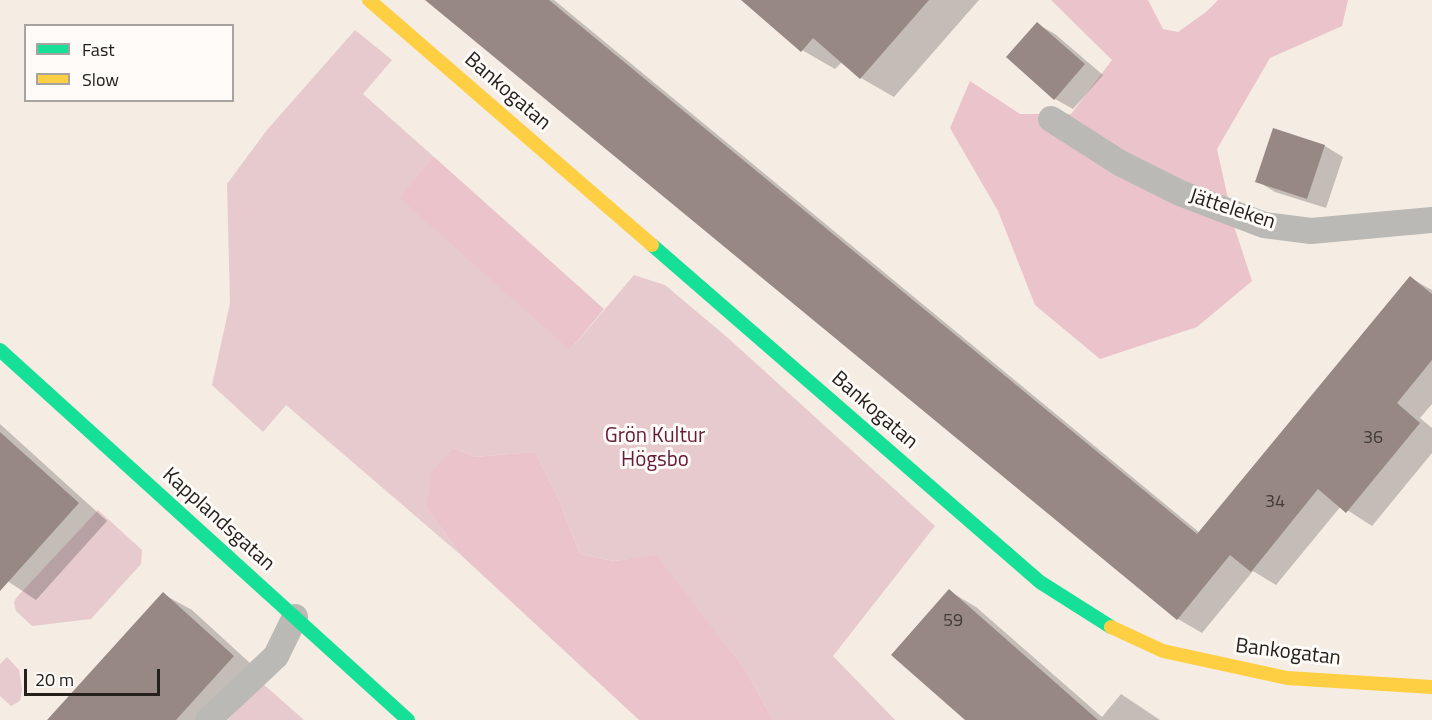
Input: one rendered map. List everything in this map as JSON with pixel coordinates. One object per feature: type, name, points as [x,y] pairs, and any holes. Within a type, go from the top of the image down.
[{"type":"street","name":"Bankogatan","points":[[369,0],[1031,574],[1080,610],[1123,634],[1163,651],[1213,664],[1287,678],[1432,687]]},
{"type":"street","name":"Kapplandsgatan","points":[[0,350],[408,720]]},
{"type":"lane","name":"Jätteleken","points":[[1051,119],[1120,163],[1180,193],[1264,225],[1311,231],[1432,220]]},
{"type":"lane","points":[[207,720],[276,656],[296,617]]},
{"type":"green space","name":"Grön Kultur Högsbo","points":[[355,30],[392,60],[363,94],[433,156],[401,198],[571,349],[634,275],[665,285],[728,338],[935,526],[833,656],[895,720],[773,720],[745,669],[656,556],[614,561],[580,554],[559,500],[535,452],[475,457],[454,448],[426,508],[462,556],[286,405],[263,432],[212,385],[230,303],[227,184],[267,130]]},
{"type":"green space","points":[[98,510],[142,550],[141,564],[91,619],[32,626],[16,611],[14,603],[16,598]]},
{"type":"green space","points":[[7,657],[19,670],[22,689],[20,701],[11,706],[0,696],[0,664]]},
{"type":"green space","points":[[261,682],[304,720],[228,720]]},
{"type":"shaded area","points":[[1051,0],[1148,0],[1163,29],[1178,32],[1206,12],[1218,0],[1348,0],[1342,26],[1270,58],[1217,149],[1234,226],[1252,281],[1197,327],[1100,359],[1035,305],[998,211],[950,128],[970,81],[1020,114],[1071,114],[1112,60]]},
{"type":"shaded area","points":[[433,156],[604,309],[570,350],[400,198]]},
{"type":"shaded area","points":[[454,448],[475,457],[535,452],[559,500],[580,554],[614,561],[656,555],[745,669],[773,720],[639,720],[462,556],[426,508],[432,472]]},
{"type":"building","points":[[425,0],[549,0],[1197,534],[1410,276],[1432,294],[1432,360],[1397,403],[1420,423],[1346,513],[1318,489],[1251,572],[1230,555],[1177,620]]},
{"type":"building","points":[[741,0],[929,0],[860,79],[813,38],[801,52]]},
{"type":"building","points":[[1037,22],[1085,64],[1054,100],[1006,57]]},
{"type":"building","points":[[1273,128],[1325,145],[1307,199],[1255,182]]},
{"type":"building","points":[[0,432],[79,503],[0,591]]},
{"type":"building","points":[[949,589],[1098,720],[965,720],[891,655]]},
{"type":"building","points":[[163,592],[234,656],[176,720],[47,720]]},
{"type":"traffic: fast","points":[[652,245],[1040,582],[1111,627]]},
{"type":"traffic: fast","points":[[0,350],[408,720]]},
{"type":"traffic: slow","points":[[369,0],[652,245]]},
{"type":"traffic: slow","points":[[1111,627],[1163,651],[1287,678],[1432,687]]}]
